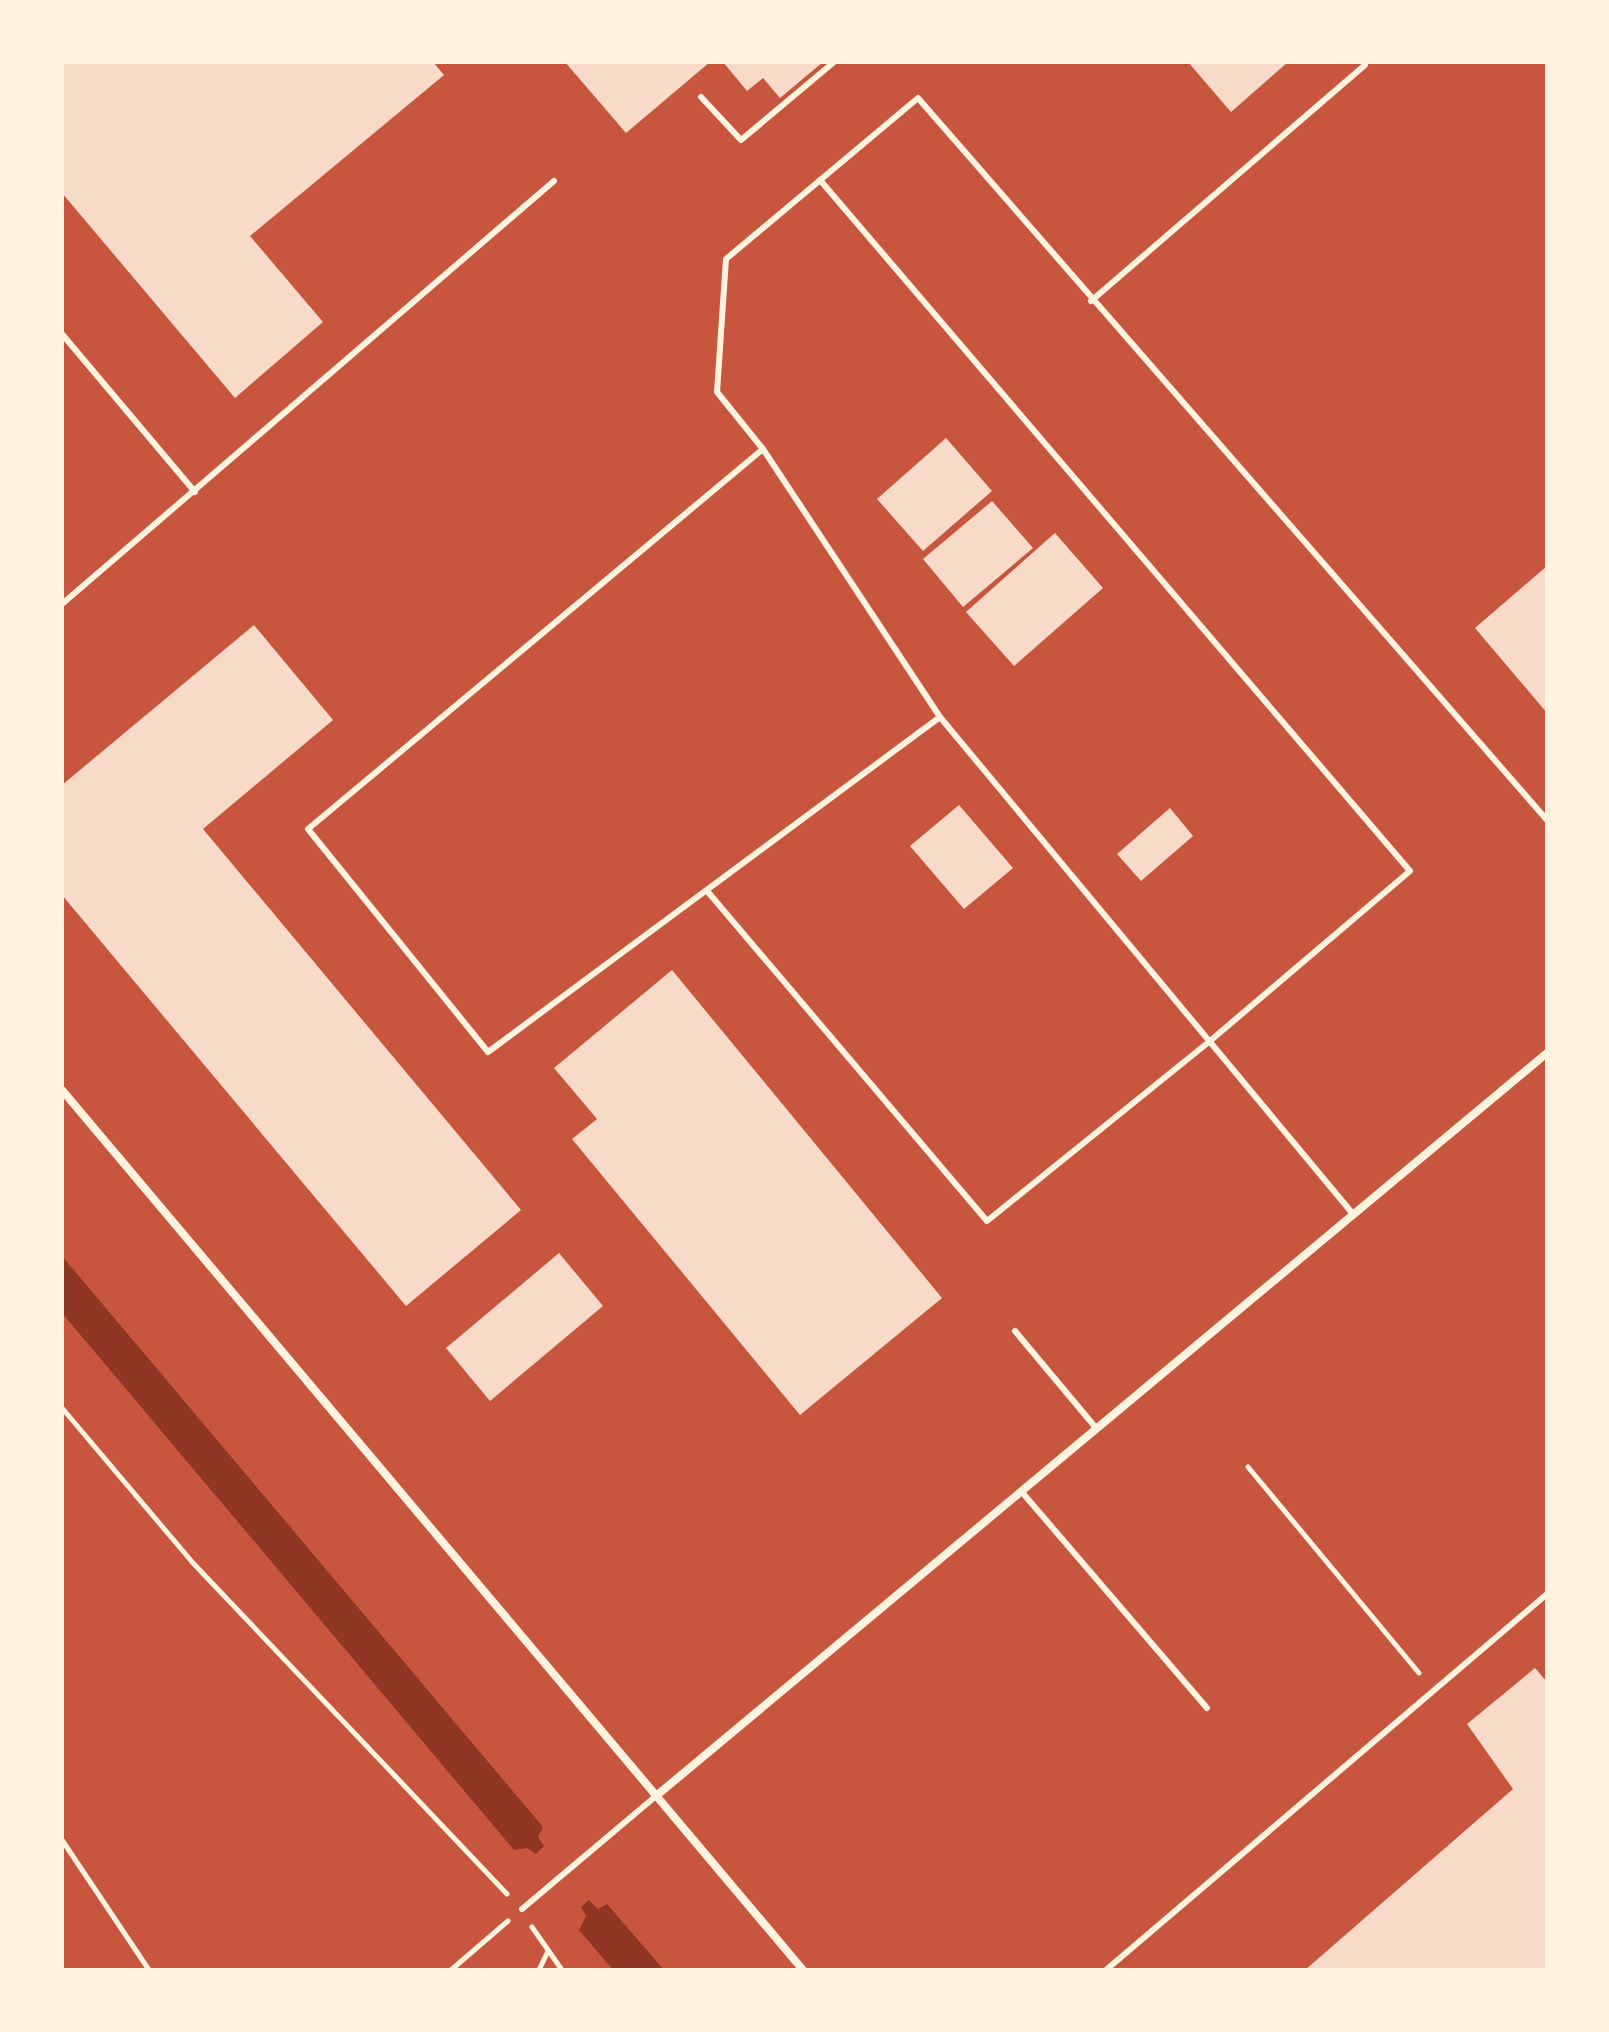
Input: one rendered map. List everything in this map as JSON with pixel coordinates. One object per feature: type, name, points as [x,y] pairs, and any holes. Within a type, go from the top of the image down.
[{"type":"street","points":[[656,1796],[1547,1053]]},
{"type":"street","points":[[62,1090],[803,1970]]},
{"type":"lane","points":[[701,97],[741,140],[834,62]]},
{"type":"lane","points":[[1091,301],[1365,65]]},
{"type":"lane","points":[[1353,1214],[940,717],[763,449],[717,392],[726,259],[918,98],[1091,301],[1547,820]]},
{"type":"lane","points":[[708,892],[987,1221],[1210,1041],[1410,871],[820,180]]},
{"type":"lane","points":[[62,604],[554,181]]},
{"type":"lane","points":[[62,334],[195,492]]},
{"type":"lane","points":[[763,449],[308,829],[488,1052],[708,892],[940,717]]},
{"type":"lane","points":[[1015,1331],[1096,1428]]},
{"type":"lane","points":[[1021,1491],[1207,1708]]},
{"type":"lane","points":[[1106,1970],[1547,1594]]},
{"type":"lane","points":[[522,1909],[656,1796]]},
{"type":"path","points":[[62,1408],[193,1563],[522,1909],[562,1970]]},
{"type":"path","points":[[1248,1467],[1418,1671],[1426,1697]]},
{"type":"path","points":[[62,1840],[149,1970]]},
{"type":"path","points":[[451,1970],[522,1909]]},
{"type":"path","points":[[539,1970],[548,1950]]},
{"type":"shaded area","points":[[62,1256],[543,1827],[538,1837],[544,1846],[536,1854],[527,1848],[514,1850],[62,1313]]},
{"type":"shaded area","points":[[589,1900],[598,1909],[607,1904],[664,1970],[613,1970],[579,1930],[586,1916],[581,1907]]},
{"type":"building","points":[[62,62],[433,62],[444,75],[250,236],[323,322],[235,398],[62,193]]},
{"type":"building","points":[[565,62],[710,62],[626,133]]},
{"type":"building","points":[[723,62],[823,62],[780,98],[763,78],[747,91]]},
{"type":"building","points":[[1188,62],[1288,62],[1231,112]]},
{"type":"building","points":[[946,438],[992,491],[923,551],[877,499]]},
{"type":"building","points":[[992,501],[1033,548],[963,607],[923,559]]},
{"type":"building","points":[[1055,533],[1103,588],[1014,666],[966,612]]},
{"type":"building","points":[[1547,566],[1547,713],[1475,628]]},
{"type":"building","points":[[254,625],[333,720],[203,829],[521,1210],[406,1306],[62,895],[62,785]]},
{"type":"building","points":[[959,805],[1013,868],[964,909],[910,846]]},
{"type":"building","points":[[1170,808],[1193,836],[1141,881],[1117,854]]},
{"type":"building","points":[[672,970],[942,1298],[800,1415],[572,1139],[597,1119],[554,1068]]},
{"type":"building","points":[[559,1253],[603,1306],[490,1401],[446,1348]]},
{"type":"building","points":[[1535,1668],[1547,1682],[1547,1970],[1305,1970],[1513,1789],[1467,1724]]}]
